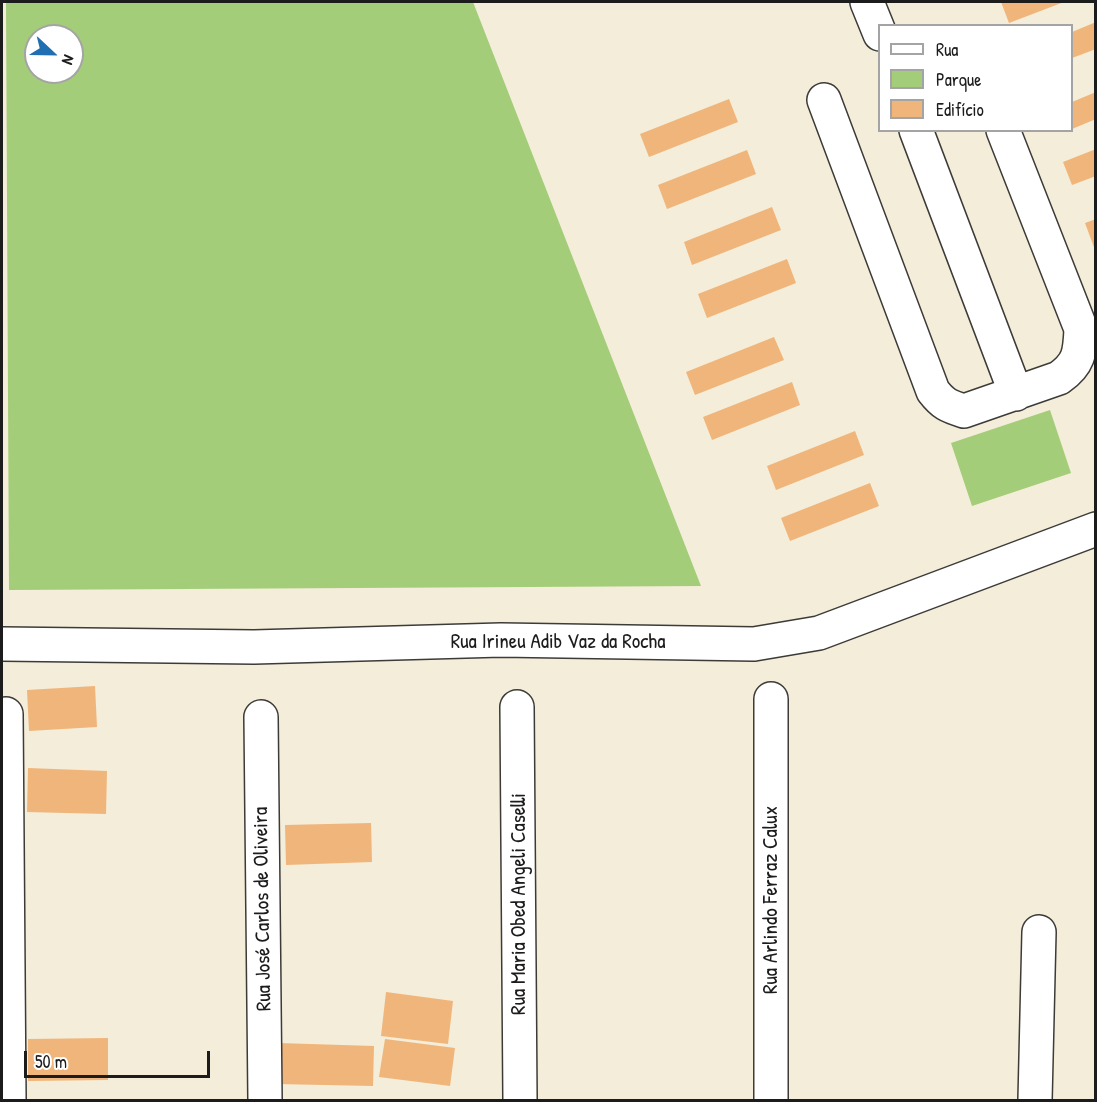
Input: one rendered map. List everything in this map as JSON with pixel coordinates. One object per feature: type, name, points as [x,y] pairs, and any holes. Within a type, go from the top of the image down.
[{"type":"street","points":[[867,2],[878,31]]},
{"type":"street","points":[[824,100],[933,391],[941,402],[964,411],[1059,378],[1071,370],[1080,350],[1081,329],[1004,132]]},
{"type":"street","points":[[917,132],[1016,394]]},
{"type":"street","name":"Rua Irineu Adib Vaz da Rocha","points":[[2,644],[254,647],[501,640],[754,644],[819,633],[1095,529]]},
{"type":"street","name":"Rua Arlindo Ferraz Calux","points":[[771,699],[771,1101]]},
{"type":"street","name":"Rua Maria Obed Angeli Caselli","points":[[517,707],[520,1101]]},
{"type":"street","points":[[6,714],[9,1101]]},
{"type":"street","name":"Rua José Carlos de Oliveira","points":[[261,717],[265,1101]]},
{"type":"street","points":[[1035,1101],[1039,932]]},
{"type":"green space","points":[[6,2],[473,2],[701,586],[9,590]]},
{"type":"green space","points":[[1050,410],[1071,473],[972,506],[951,443]]},
{"type":"building","points":[[1001,2],[1064,2],[1009,23]]},
{"type":"building","points":[[1096,22],[1096,49],[1073,58],[1073,32]]},
{"type":"building","points":[[1096,92],[1096,119],[1073,129],[1073,102]]},
{"type":"building","points":[[729,99],[738,122],[649,157],[640,134]]},
{"type":"building","points":[[1096,149],[1096,176],[1072,185],[1063,162]]},
{"type":"building","points":[[747,150],[756,174],[667,209],[658,185]]},
{"type":"building","points":[[772,207],[781,230],[692,265],[684,242]]},
{"type":"building","points":[[1096,219],[1096,250],[1095,250],[1085,223]]},
{"type":"building","points":[[787,259],[796,283],[707,318],[698,294]]},
{"type":"building","points":[[774,337],[784,360],[695,395],[686,372]]},
{"type":"building","points":[[792,382],[800,405],[712,440],[703,417]]},
{"type":"building","points":[[855,431],[864,455],[776,490],[767,466]]},
{"type":"building","points":[[870,483],[879,506],[790,541],[781,518]]},
{"type":"building","points":[[95,686],[97,727],[29,731],[27,690]]},
{"type":"building","points":[[28,768],[107,771],[106,814],[27,812]]},
{"type":"building","points":[[371,823],[372,862],[286,865],[285,825]]},
{"type":"building","points":[[386,992],[453,1001],[448,1044],[381,1036]]},
{"type":"building","points":[[108,1038],[108,1080],[28,1081],[28,1039]]},
{"type":"building","points":[[385,1039],[455,1048],[450,1086],[379,1077]]},
{"type":"building","points":[[278,1043],[374,1046],[373,1086],[276,1084]]}]
